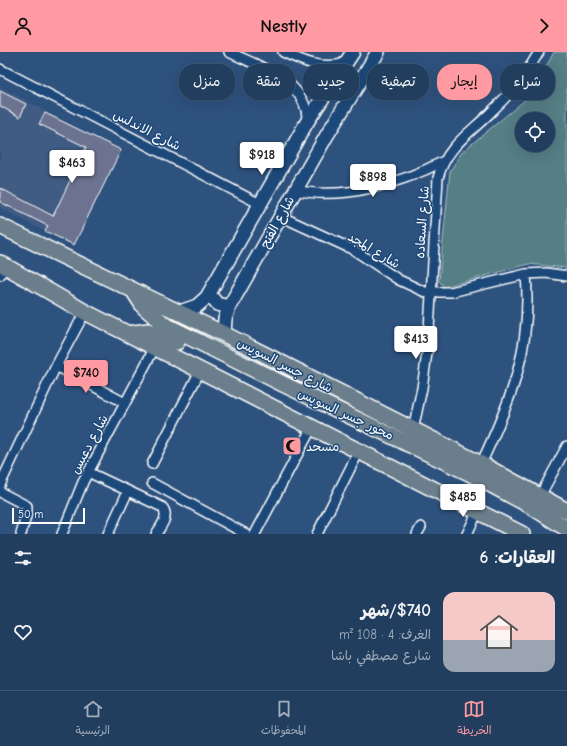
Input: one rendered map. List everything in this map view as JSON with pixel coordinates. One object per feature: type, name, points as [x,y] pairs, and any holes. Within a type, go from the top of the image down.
[{"type":"main road","name":"شارع الفتح","points":[[180,312],[197,306],[209,294],[308,122],[353,52]]},
{"type":"main road","name":"شارع الفتح","points":[[224,334],[225,319],[229,307],[326,134],[378,52]]},
{"type":"main road","points":[[308,122],[326,134]]},
{"type":"main road","name":"شارع جسر السويس","points":[[0,226],[224,334],[480,464],[567,510]]},
{"type":"main road","points":[[2,268],[200,371],[522,534]]},
{"type":"main road","name":"محور جسر السويس","points":[[133,290],[144,308],[165,325],[290,387],[469,472],[559,529]]},
{"type":"main road","points":[[209,294],[217,304],[229,307]]},
{"type":"main road","name":"محور جسر السويس","points":[[128,334],[141,331],[161,335],[495,496],[559,529]]},
{"type":"street","points":[[229,52],[291,84],[304,101],[308,122]]},
{"type":"street","points":[[283,52],[316,65],[329,66],[346,63]]},
{"type":"street","name":"شارع السعاده","points":[[413,430],[426,362],[438,178],[444,160],[455,144],[507,96],[539,52]]},
{"type":"street","name":"شارع الاندلس","points":[[0,69],[260,204]]},
{"type":"street","points":[[295,190],[316,193],[366,189],[406,178],[444,160]]},
{"type":"street","name":"شارع المجد","points":[[280,216],[354,250],[408,286],[430,293],[456,291],[526,274],[567,276]]},
{"type":"street","points":[[480,464],[506,410],[520,366],[526,325],[526,274]]},
{"type":"street","points":[[0,485],[56,366],[85,312]]},
{"type":"street","name":"شارع دعبس","points":[[62,534],[88,472],[155,347]]},
{"type":"street","points":[[56,366],[125,403]]},
{"type":"street","points":[[152,464],[200,371]]},
{"type":"street","points":[[255,534],[312,427]]},
{"type":"street","points":[[540,496],[567,446]]},
{"type":"street","points":[[317,534],[359,451]]},
{"type":"street","points":[[88,472],[164,509],[166,516],[156,534]]},
{"type":"street","points":[[152,483],[246,534]]},
{"type":"street","points":[[108,534],[128,491]]},
{"type":"street","points":[[0,492],[27,506],[28,513],[21,534]]},
{"type":"street","points":[[467,534],[478,511]]},
{"type":"shaded area","points":[[0,87],[92,136],[45,231],[0,208]]},
{"type":"green space","points":[[554,52],[567,52],[567,268],[529,264],[444,287],[439,281],[450,171],[462,152],[525,100],[555,100],[555,64],[548,64]]},
{"type":"building","points":[[0,91],[26,104],[20,117],[0,106]]},
{"type":"building","points":[[45,113],[121,150],[74,245],[45,231],[48,226],[0,202],[0,188],[53,216],[86,147],[39,124]]},
{"type":"place","name":"مسحد","points":[[292,446]]}]
